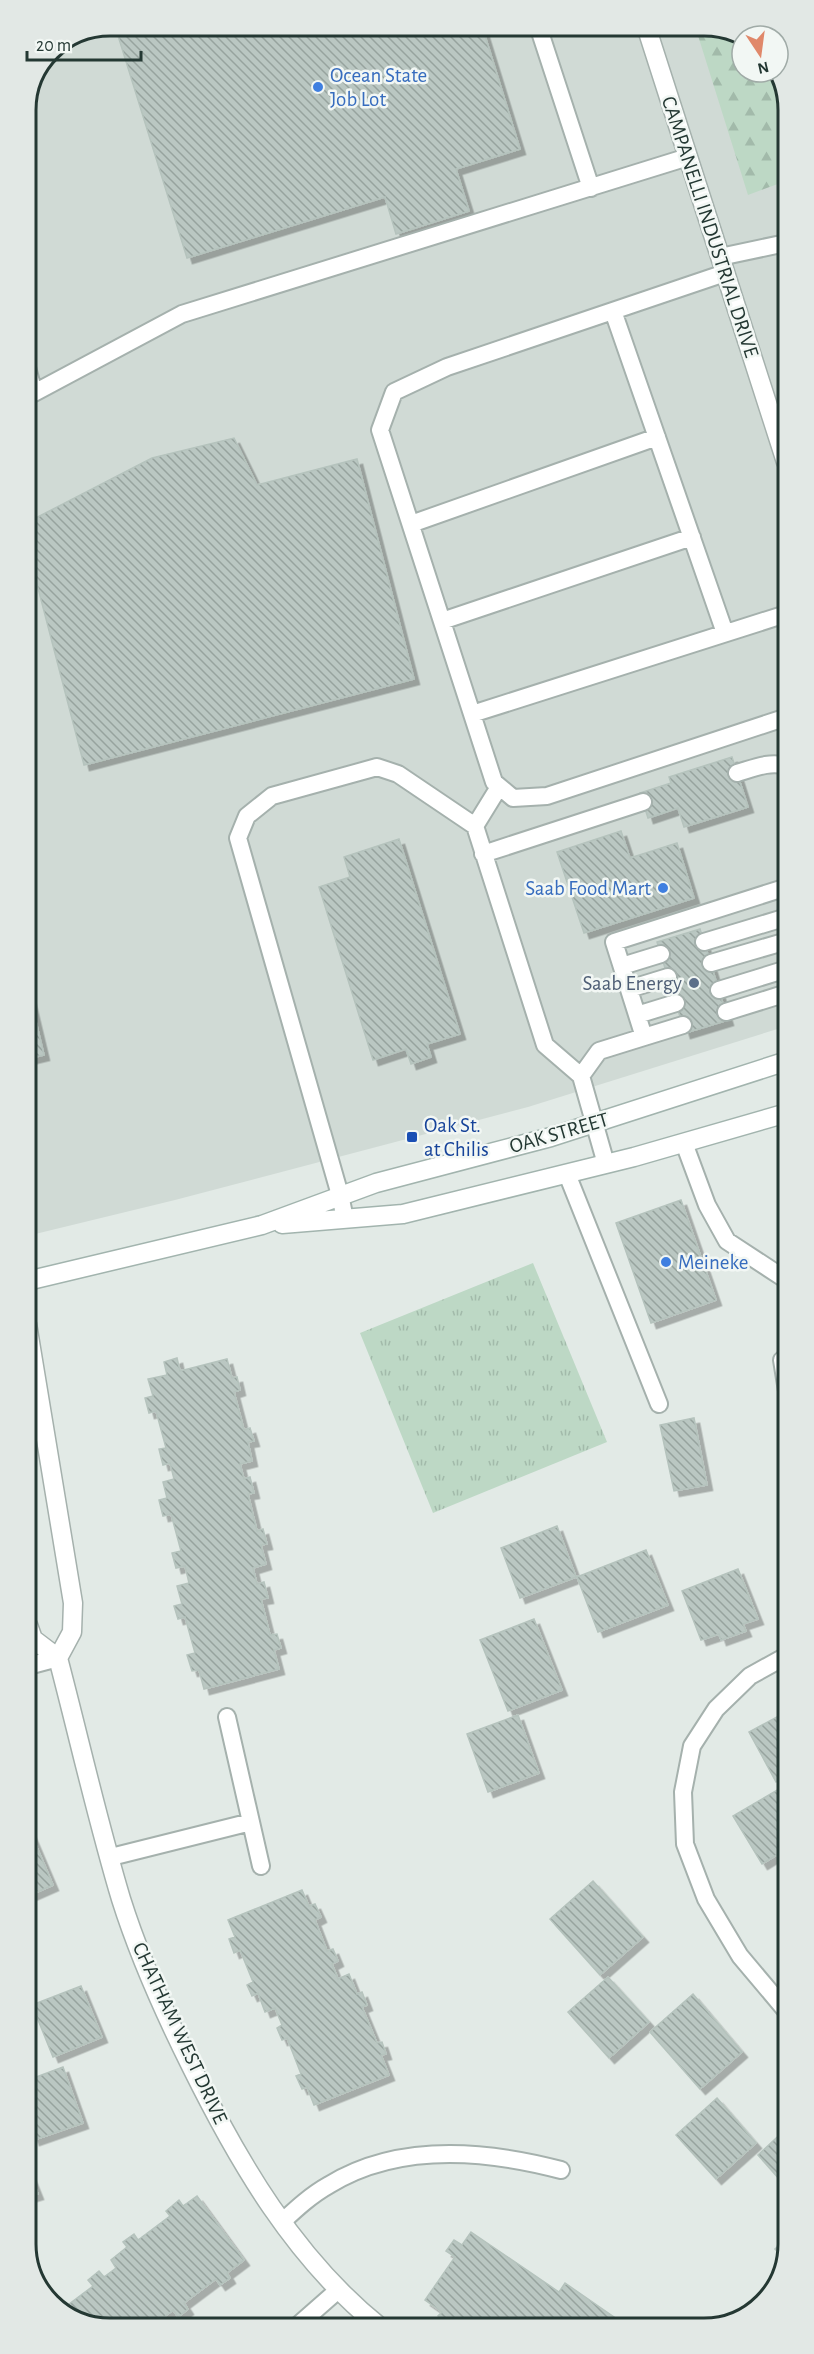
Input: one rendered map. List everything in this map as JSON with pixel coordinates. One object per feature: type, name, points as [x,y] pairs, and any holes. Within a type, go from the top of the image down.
[{"type":"street","name":"CAMPANELLI INDUSTRIAL DRIVE","points":[[649,36],[778,437]]},
{"type":"street","name":"OAK STREET","points":[[36,1279],[262,1225],[376,1183],[595,1124],[778,1064]]},
{"type":"street","name":"OAK STREET","points":[[262,1225],[403,1214],[606,1164],[778,1116]]},
{"type":"street","points":[[36,1379],[73,1603],[72,1632],[58,1658],[36,1641]]},
{"type":"street","name":"CHATHAM WEST DRIVE","points":[[58,1658],[121,1898],[159,2001],[226,2133],[282,2222],[338,2291],[370,2318]]},
{"type":"lane","points":[[541,36],[591,188]]},
{"type":"lane","points":[[36,392],[182,314],[688,157]]},
{"type":"lane","points":[[778,246],[723,265],[613,310],[447,367],[394,392],[381,430],[494,782],[513,798],[547,796],[778,720]]},
{"type":"lane","points":[[613,310],[725,633]]},
{"type":"lane","points":[[411,524],[657,437]]},
{"type":"lane","points":[[442,621],[692,537]]},
{"type":"lane","points":[[472,714],[778,616]]},
{"type":"lane","points":[[737,773],[766,764],[778,763]]},
{"type":"lane","points":[[345,1219],[238,838],[248,816],[272,796],[377,767],[398,774],[474,826],[545,1044],[581,1076],[606,1164]]},
{"type":"lane","points":[[474,826],[499,787]]},
{"type":"lane","points":[[483,854],[643,802]]},
{"type":"lane","points":[[644,1037],[614,942],[778,893]]},
{"type":"lane","points":[[704,942],[778,920]]},
{"type":"lane","points":[[711,963],[778,944]]},
{"type":"lane","points":[[622,966],[661,954]]},
{"type":"lane","points":[[719,990],[778,972]]},
{"type":"lane","points":[[629,989],[668,976]]},
{"type":"lane","points":[[726,1012],[778,996]]},
{"type":"lane","points":[[637,1015],[676,1003]]},
{"type":"lane","points":[[581,1076],[599,1051],[683,1025]]},
{"type":"lane","points":[[684,1143],[707,1205],[727,1241],[778,1275]]},
{"type":"lane","points":[[567,1174],[658,1404]]},
{"type":"lane","points":[[36,1664],[58,1658]]},
{"type":"lane","points":[[778,1661],[750,1676],[716,1709],[692,1746],[683,1792],[685,1844],[706,1899],[741,1956],[778,2001]]},
{"type":"lane","points":[[227,1717],[261,1866]]},
{"type":"lane","points":[[111,1857],[250,1822]]},
{"type":"lane","points":[[282,2222],[329,2184],[364,2167],[400,2158],[436,2153],[474,2154],[508,2157],[561,2170]]},
{"type":"lane","points":[[307,2318],[338,2291]]},
{"type":"shaded area","points":[[110,36],[709,36],[730,41],[730,84],[772,84],[778,110],[778,1029],[528,1107],[175,1200],[36,1234],[36,110],[37,96],[49,69],[69,49],[82,42],[96,37]]},
{"type":"green space","points":[[698,36],[730,41],[730,84],[772,84],[778,110],[778,184],[748,195]]},
{"type":"green space","points":[[533,1263],[607,1442],[433,1513],[360,1333]]},
{"type":"building","name":"Ocean State Job Lot","points":[[118,36],[485,36],[520,149],[456,169],[469,211],[396,234],[385,197],[187,258]]},
{"type":"building","points":[[234,438],[257,485],[357,459],[414,679],[84,765],[36,580],[36,518],[152,458]]},
{"type":"building","points":[[732,757],[748,807],[684,827],[678,808],[648,818],[640,793],[671,783],[669,777]]},
{"type":"building","points":[[621,831],[630,858],[677,843],[694,898],[584,933],[557,852]]},
{"type":"building","points":[[399,839],[460,1034],[427,1044],[431,1057],[411,1064],[406,1049],[373,1060],[319,887],[350,877],[344,857]]},
{"type":"building","name":"Saab Energy","points":[[700,929],[728,1020],[685,1033],[657,942]]},
{"type":"building","points":[[36,1022],[44,1055],[36,1057]]},
{"type":"building","name":"Meineke","points":[[681,1200],[716,1300],[651,1323],[616,1223]]},
{"type":"building","points":[[177,1358],[180,1371],[227,1359],[232,1378],[237,1377],[240,1390],[234,1392],[244,1430],[250,1428],[254,1441],[248,1442],[252,1461],[240,1464],[244,1479],[250,1477],[254,1493],[248,1494],[257,1531],[263,1529],[267,1544],[261,1545],[266,1564],[253,1568],[257,1584],[264,1582],[268,1598],[261,1599],[270,1635],[277,1634],[281,1648],[274,1650],[279,1669],[204,1689],[199,1670],[192,1671],[187,1655],[195,1653],[185,1617],[178,1619],[174,1606],[182,1604],[177,1586],[189,1583],[185,1566],[176,1568],[172,1553],[181,1551],[171,1514],[163,1516],[159,1500],[167,1498],[163,1482],[174,1479],[170,1463],[163,1465],[159,1449],[166,1448],[156,1411],[149,1413],[145,1398],[153,1396],[148,1379],[167,1375],[164,1362]]},
{"type":"building","points":[[694,1418],[707,1485],[674,1491],[660,1425]]},
{"type":"building","points":[[557,1526],[576,1577],[520,1598],[501,1548]]},
{"type":"building","points":[[646,1550],[668,1605],[598,1632],[577,1577]]},
{"type":"building","points":[[738,1569],[758,1619],[743,1624],[746,1631],[721,1640],[719,1634],[701,1640],[682,1591]]},
{"type":"building","points":[[534,1619],[562,1690],[508,1711],[480,1640]]},
{"type":"building","points":[[518,1715],[539,1773],[488,1792],[467,1734]]},
{"type":"building","points":[[778,1716],[778,1781],[776,1782],[749,1732]]},
{"type":"building","points":[[778,1790],[778,1854],[762,1864],[733,1816]]},
{"type":"building","points":[[36,1845],[53,1885],[36,1892]]},
{"type":"building","points":[[593,1881],[643,1937],[600,1975],[550,1919]]},
{"type":"building","points":[[302,1890],[309,1906],[315,1904],[321,1917],[315,1920],[327,1951],[333,1949],[338,1961],[332,1964],[338,1979],[349,1974],[357,1994],[362,1992],[367,2005],[362,2007],[377,2043],[382,2042],[386,2054],[381,2055],[389,2075],[314,2105],[307,2087],[302,2089],[296,2076],[301,2074],[287,2038],[282,2040],[277,2028],[282,2025],[275,2008],[265,2012],[258,1993],[252,1996],[247,1985],[253,1982],[240,1950],[234,1953],[229,1939],[235,1937],[228,1920]]},
{"type":"building","points":[[608,1977],[649,2022],[609,2058],[568,2012]]},
{"type":"building","points":[[81,1986],[102,2037],[53,2057],[36,2015],[36,2003]]},
{"type":"building","points":[[693,1994],[742,2052],[700,2089],[650,2032]]},
{"type":"building","points":[[63,2067],[83,2123],[36,2139],[36,2077]]},
{"type":"building","points":[[717,2098],[756,2143],[716,2179],[676,2135]]},
{"type":"building","points":[[778,2136],[778,2178],[758,2155]]},
{"type":"building","points":[[197,2196],[244,2260],[227,2273],[230,2278],[220,2285],[216,2279],[184,2303],[188,2309],[178,2317],[173,2310],[163,2318],[105,2318],[82,2312],[68,2305],[93,2286],[88,2280],[99,2271],[104,2277],[116,2268],[111,2260],[127,2247],[123,2242],[134,2234],[138,2240],[170,2216],[166,2211],[179,2200],[183,2206]]},
{"type":"building","points":[[471,2232],[559,2292],[565,2283],[615,2318],[441,2318],[438,2316],[442,2312],[425,2300],[455,2257],[446,2251],[454,2240],[462,2245]]},
{"type":"place","name":"Ocean State Job Lot","points":[[318,87]]},
{"type":"place","name":"Saab Food Mart","points":[[663,888]]},
{"type":"place","name":"Saab Energy","points":[[694,983]]},
{"type":"place","name":"Oak St. at Chilis","points":[[412,1137]]},
{"type":"place","name":"Meineke","points":[[666,1262]]}]
